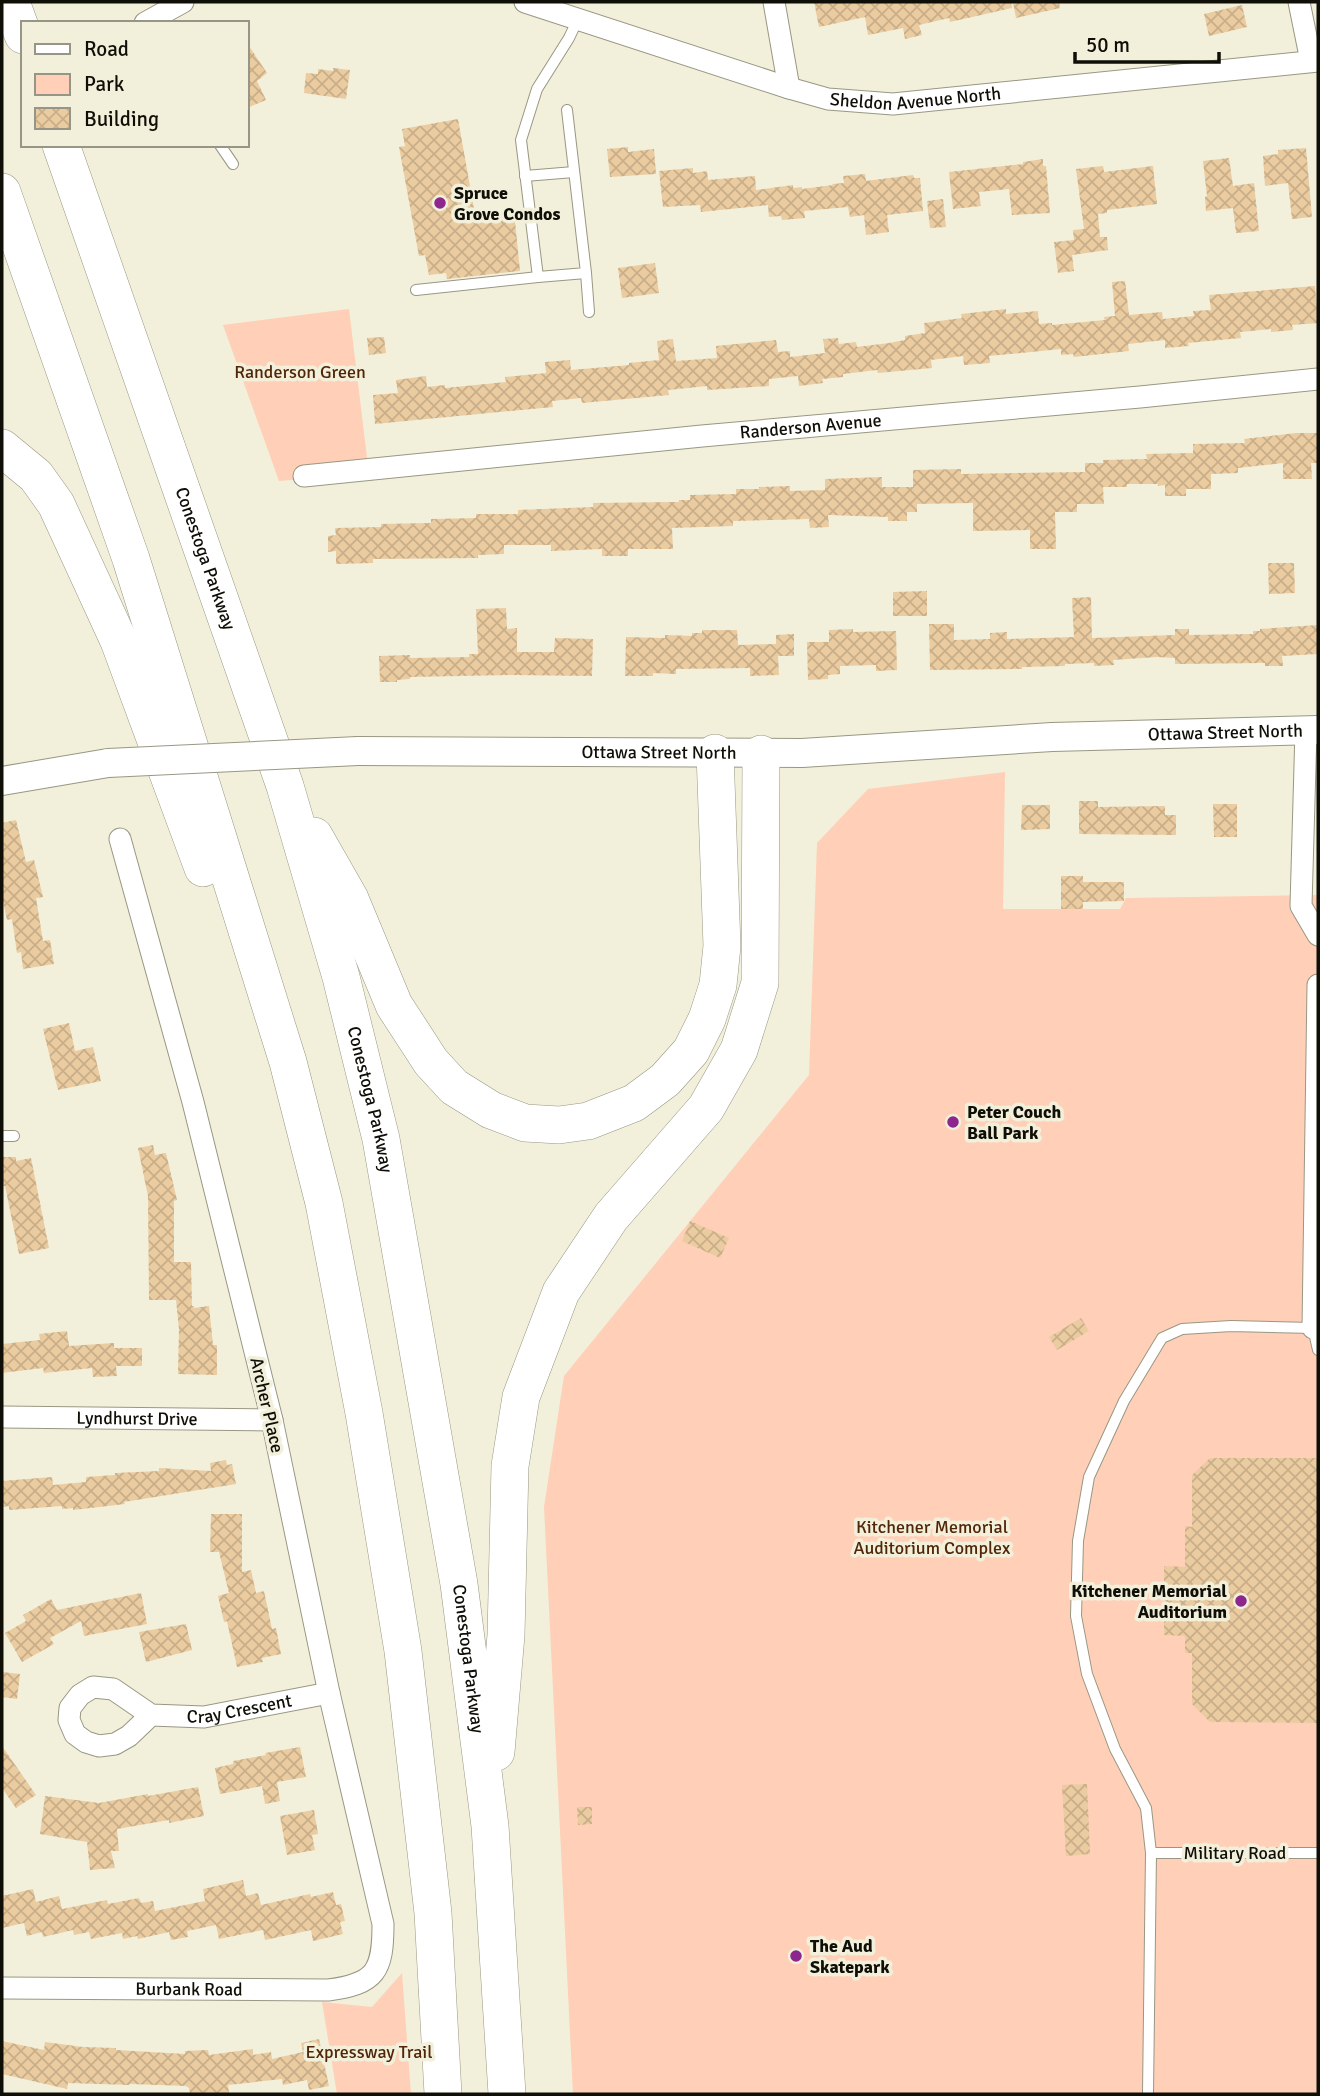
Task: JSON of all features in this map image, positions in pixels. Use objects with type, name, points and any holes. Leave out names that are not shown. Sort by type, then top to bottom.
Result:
[{"type":"highway","points":[[11,2],[21,30]]},
{"type":"highway","name":"Conestoga Parkway","points":[[62,147],[285,786],[341,977],[381,1139],[459,1584],[490,1826],[507,2094]]},
{"type":"highway","points":[[2,192],[131,559],[288,1062],[324,1203],[364,1413],[403,1651],[433,1913],[443,2094]]},
{"type":"highway","points":[[2,448],[36,476],[56,504],[119,641],[227,931],[288,1062]]},
{"type":"highway","points":[[285,786],[350,899],[394,1005],[431,1062],[454,1087],[491,1110],[525,1123],[559,1125],[588,1121],[634,1104],[665,1080],[691,1051],[707,1019],[718,985],[722,946],[715,753]]},
{"type":"highway","points":[[490,1826],[506,1635],[510,1466],[522,1397],[561,1292],[611,1217],[706,1108],[739,1050],[760,983],[761,754]]},
{"type":"main road","name":"Ottawa Street North","points":[[2,781],[108,763],[358,751],[761,754],[1052,737],[1312,730]]},
{"type":"street","points":[[149,21],[183,2]]},
{"type":"street","name":"Sheldon Avenue North","points":[[525,2],[828,99],[893,104],[1315,61]]},
{"type":"street","points":[[774,2],[789,88]]},
{"type":"street","points":[[1299,2],[1315,61]]},
{"type":"street","name":"Randerson Avenue","points":[[304,475],[1318,379]]},
{"type":"street","points":[[1312,730],[1301,906],[1318,934]]},
{"type":"street","name":"Archer Place","points":[[120,839],[192,1102],[272,1420],[329,1693],[383,1924],[383,1951],[372,1974]]},
{"type":"street","points":[[1316,1328],[1318,985]]},
{"type":"street","name":"Lyndhurst Drive","points":[[2,1417],[272,1420]]},
{"type":"street","name":"Cray Crescent","points":[[151,1715],[204,1717],[329,1693]]},
{"type":"street","name":"Burbank Road","points":[[2,1988],[328,1990],[363,1983],[372,1974]]},
{"type":"lane","points":[[538,277],[521,140],[537,89],[578,19]]},
{"type":"lane","points":[[567,110],[589,312]]},
{"type":"lane","points":[[221,147],[233,164]]},
{"type":"lane","points":[[526,176],[574,172]]},
{"type":"lane","points":[[416,290],[586,273]]},
{"type":"lane","points":[[2,1136],[14,1136]]},
{"type":"lane","points":[[1148,2094],[1151,1853],[1146,1808],[1115,1749],[1087,1674],[1076,1616],[1078,1541],[1089,1477],[1124,1401],[1161,1338],[1182,1329],[1231,1326],[1316,1328],[1318,1350]]},
{"type":"lane","name":"Military Road","points":[[1151,1853],[1318,1853]]},
{"type":"green space","name":"Randerson Green","points":[[349,309],[369,474],[279,481],[223,325]]},
{"type":"green space","name":"Kitchener Memorial Auditorium Complex","points":[[1005,772],[1003,909],[1120,909],[1126,898],[1318,895],[1318,2094],[573,2094],[544,1507],[564,1376],[809,1075],[817,843],[868,789]]},
{"type":"green space","name":"Expressway Trail","points":[[402,1973],[411,2094],[337,2094],[322,2002],[372,2007]]},
{"type":"building","points":[[814,2],[1011,2],[1012,8],[950,22],[949,18],[919,25],[922,35],[905,39],[903,28],[868,35],[865,17],[819,27]]},
{"type":"building","points":[[1013,2],[1059,2],[1060,8],[1016,18]]},
{"type":"building","points":[[1242,5],[1247,27],[1209,36],[1204,14]]},
{"type":"building","points":[[248,44],[267,73],[257,81],[266,100],[248,108]]},
{"type":"building","points":[[333,68],[350,70],[346,99],[304,93],[306,73],[318,74],[318,69],[333,71]]},
{"type":"building","name":"Spruce Grove Condos","points":[[458,119],[475,214],[514,211],[520,271],[447,279],[446,273],[429,275],[425,255],[419,256],[399,147],[405,146],[402,129]]},
{"type":"building","points":[[628,147],[628,152],[654,149],[656,174],[610,177],[607,149]]},
{"type":"building","points":[[1306,148],[1312,217],[1292,219],[1288,183],[1265,186],[1263,156],[1278,154],[1278,150]]},
{"type":"building","points":[[1229,158],[1233,186],[1254,183],[1259,231],[1236,233],[1233,208],[1206,211],[1203,161]]},
{"type":"building","points":[[1043,159],[1050,213],[1012,215],[1009,189],[979,192],[981,206],[953,209],[949,172],[1023,164]]},
{"type":"building","points":[[1103,166],[1104,172],[1153,166],[1157,204],[1107,210],[1107,213],[1098,214],[1100,237],[1107,237],[1108,250],[1072,255],[1074,271],[1058,273],[1054,242],[1074,240],[1073,230],[1084,229],[1076,169]]},
{"type":"building","points":[[693,168],[693,173],[707,171],[708,180],[755,176],[756,190],[793,185],[793,188],[802,189],[833,185],[844,183],[843,176],[865,174],[866,181],[913,175],[914,178],[920,178],[923,211],[887,215],[889,232],[866,235],[864,215],[850,217],[848,207],[804,211],[805,218],[782,220],[781,216],[769,217],[768,205],[701,212],[700,205],[663,207],[659,171]]},
{"type":"building","points":[[943,199],[946,227],[930,228],[927,201]]},
{"type":"building","points":[[655,263],[659,293],[622,298],[618,268]]},
{"type":"building","points":[[1125,281],[1129,315],[1162,312],[1163,319],[1194,316],[1193,311],[1211,310],[1209,295],[1315,286],[1318,323],[1292,325],[1293,330],[1240,332],[1241,338],[1188,343],[1189,346],[1165,348],[1165,340],[1128,344],[1129,351],[1074,357],[1073,354],[1061,355],[1061,349],[989,356],[990,363],[964,365],[963,356],[931,360],[932,368],[843,374],[843,377],[822,379],[823,383],[799,386],[798,376],[769,379],[769,386],[707,390],[707,386],[668,390],[669,395],[582,403],[581,398],[552,401],[553,407],[375,424],[373,395],[398,393],[396,380],[426,376],[427,387],[445,385],[445,388],[506,382],[505,377],[546,373],[545,362],[570,360],[571,370],[629,365],[659,360],[657,341],[673,339],[676,361],[717,358],[716,346],[776,340],[778,352],[790,351],[790,357],[825,353],[823,339],[838,338],[839,344],[856,342],[857,347],[889,343],[905,340],[905,336],[925,333],[924,323],[962,318],[961,314],[1006,309],[1006,314],[1038,311],[1039,324],[1105,320],[1104,317],[1115,316],[1112,282]]},
{"type":"building","points":[[384,337],[386,353],[369,355],[367,338]]},
{"type":"building","points":[[1318,433],[1318,463],[1311,463],[1312,479],[1283,479],[1283,463],[1238,468],[1238,473],[1211,474],[1211,489],[1186,489],[1186,496],[1165,496],[1165,485],[1158,484],[1103,487],[1104,504],[1077,504],[1077,512],[1055,512],[1056,549],[1030,549],[1030,530],[973,531],[973,503],[917,504],[917,512],[907,512],[907,521],[888,521],[888,517],[828,515],[829,527],[810,528],[809,519],[733,521],[733,526],[672,528],[673,549],[628,549],[628,556],[602,556],[602,549],[551,551],[551,545],[504,545],[504,554],[478,555],[478,558],[373,559],[373,563],[336,564],[336,551],[328,552],[328,536],[336,535],[335,528],[431,523],[431,519],[476,518],[476,514],[518,514],[518,510],[593,507],[593,503],[679,502],[690,500],[690,495],[736,494],[736,489],[759,487],[790,486],[790,491],[825,490],[825,479],[882,477],[882,487],[913,487],[913,470],[961,469],[961,474],[1085,472],[1085,463],[1147,459],[1146,454],[1193,453],[1193,444],[1245,443],[1244,439]]},
{"type":"building","points":[[1268,563],[1294,563],[1295,593],[1269,594]]},
{"type":"building","points":[[927,591],[927,616],[893,616],[893,592]]},
{"type":"building","points":[[1091,597],[1092,638],[1175,635],[1175,629],[1189,629],[1189,635],[1253,634],[1253,631],[1260,629],[1318,625],[1318,654],[1282,656],[1283,666],[1265,666],[1265,663],[1175,664],[1175,658],[1157,657],[1113,660],[1114,665],[1094,666],[1094,663],[1022,669],[930,670],[929,624],[954,624],[954,640],[990,639],[990,633],[1007,632],[1007,639],[1074,637],[1072,598]]},
{"type":"building","points":[[506,608],[507,629],[517,628],[517,652],[554,652],[555,638],[593,639],[592,676],[410,677],[397,682],[380,682],[379,656],[469,657],[469,654],[478,654],[476,609]]},
{"type":"building","points":[[853,629],[853,632],[896,631],[897,670],[876,671],[876,665],[840,666],[840,674],[828,675],[828,679],[808,680],[807,642],[829,642],[829,630]]},
{"type":"building","points":[[702,630],[737,630],[738,645],[776,644],[776,635],[794,634],[794,656],[778,656],[779,675],[750,676],[750,668],[676,669],[676,674],[625,676],[626,637],[692,636],[692,633],[702,633]]},
{"type":"building","points":[[1079,801],[1098,801],[1098,807],[1165,806],[1165,815],[1176,815],[1176,835],[1079,834]]},
{"type":"building","points":[[1213,804],[1237,804],[1237,837],[1214,837]]},
{"type":"building","points":[[1022,805],[1050,805],[1050,829],[1021,830]]},
{"type":"building","points":[[16,820],[26,862],[34,860],[43,897],[36,898],[43,941],[50,940],[54,964],[23,969],[21,952],[17,953],[12,919],[7,920],[2,896],[2,823]]},
{"type":"building","points":[[1061,876],[1083,876],[1083,882],[1124,882],[1124,901],[1083,902],[1083,909],[1061,909]]},
{"type":"building","points":[[69,1023],[75,1051],[93,1047],[101,1081],[58,1090],[43,1029]]},
{"type":"building","points":[[153,1145],[155,1155],[166,1153],[177,1200],[174,1201],[174,1262],[191,1262],[192,1306],[209,1306],[213,1345],[217,1345],[217,1375],[178,1374],[179,1329],[176,1300],[149,1300],[148,1196],[138,1148]]},
{"type":"building","points":[[2,1157],[16,1157],[16,1161],[31,1158],[49,1248],[19,1254],[5,1186],[2,1186]]},
{"type":"building","points":[[690,1221],[729,1238],[720,1258],[682,1241]]},
{"type":"building","points":[[1081,1318],[1089,1331],[1057,1350],[1049,1337]]},
{"type":"building","points":[[67,1331],[69,1346],[114,1343],[114,1348],[142,1348],[142,1366],[116,1366],[117,1376],[93,1377],[92,1368],[44,1373],[43,1368],[2,1373],[2,1344],[40,1340],[39,1334]]},
{"type":"building","name":"Kitchener Memorial Auditorium","points":[[1210,1458],[1318,1458],[1318,1723],[1210,1722],[1192,1704],[1192,1653],[1185,1653],[1185,1636],[1164,1635],[1164,1566],[1185,1567],[1185,1526],[1192,1527],[1192,1475]]},
{"type":"building","points":[[226,1460],[227,1465],[232,1464],[236,1484],[124,1502],[125,1504],[73,1510],[62,1509],[62,1506],[9,1510],[9,1506],[2,1507],[2,1481],[52,1477],[53,1485],[86,1482],[86,1477],[115,1473],[159,1471],[159,1468],[211,1471],[210,1463]]},
{"type":"building","points":[[211,1514],[242,1514],[242,1572],[251,1570],[256,1593],[264,1591],[272,1629],[276,1628],[281,1654],[262,1658],[263,1662],[237,1667],[227,1621],[224,1622],[218,1596],[229,1593],[219,1552],[210,1552]]},
{"type":"building","points":[[141,1593],[147,1624],[84,1636],[81,1621],[50,1638],[54,1644],[22,1662],[5,1633],[26,1621],[23,1615],[51,1599],[57,1610]]},
{"type":"building","points":[[186,1624],[192,1650],[146,1662],[139,1632]]},
{"type":"building","points":[[2,1672],[20,1674],[17,1699],[2,1697]]},
{"type":"building","points":[[2,1746],[36,1795],[16,1808],[2,1788]]},
{"type":"building","points":[[300,1747],[306,1777],[277,1782],[280,1801],[265,1804],[262,1786],[220,1794],[215,1768],[233,1764],[233,1761],[266,1755],[265,1753]]},
{"type":"building","points":[[1087,1784],[1090,1854],[1066,1856],[1062,1785]]},
{"type":"building","points":[[198,1787],[204,1816],[117,1829],[119,1851],[111,1851],[115,1868],[90,1870],[87,1842],[40,1834],[45,1796],[99,1803]]},
{"type":"building","points":[[577,1807],[592,1807],[592,1824],[578,1825]]},
{"type":"building","points":[[314,1810],[318,1834],[312,1835],[315,1850],[287,1855],[280,1816]]},
{"type":"building","points":[[243,1880],[246,1896],[258,1893],[261,1905],[310,1894],[311,1897],[333,1892],[336,1905],[341,1904],[345,1921],[340,1922],[343,1934],[313,1941],[311,1930],[265,1940],[263,1930],[219,1939],[216,1925],[187,1931],[188,1937],[171,1940],[169,1932],[138,1939],[137,1936],[123,1939],[122,1933],[91,1939],[89,1932],[74,1935],[73,1930],[43,1937],[42,1932],[27,1936],[24,1923],[2,1928],[2,1896],[33,1889],[36,1902],[59,1896],[62,1909],[107,1900],[108,1904],[139,1898],[141,1903],[153,1901],[155,1911],[205,1901],[203,1889]]},
{"type":"building","points":[[319,2039],[329,2086],[309,2090],[307,2080],[283,2085],[282,2079],[228,2085],[229,2093],[190,2094],[186,2086],[130,2084],[68,2083],[67,2089],[2,2074],[2,2041],[44,2050],[45,2042],[185,2054],[185,2051],[208,2050],[209,2055],[253,2049],[253,2055],[271,2052],[272,2059],[303,2052],[301,2043]]},
{"type":"place","name":"Spruce Grove Condos","points":[[440,203]]},
{"type":"place","name":"Peter Couch Ball Park","points":[[953,1122]]},
{"type":"place","name":"Kitchener Memorial Auditorium","points":[[1241,1601]]},
{"type":"place","name":"The Aud Skatepark","points":[[796,1956]]}]
